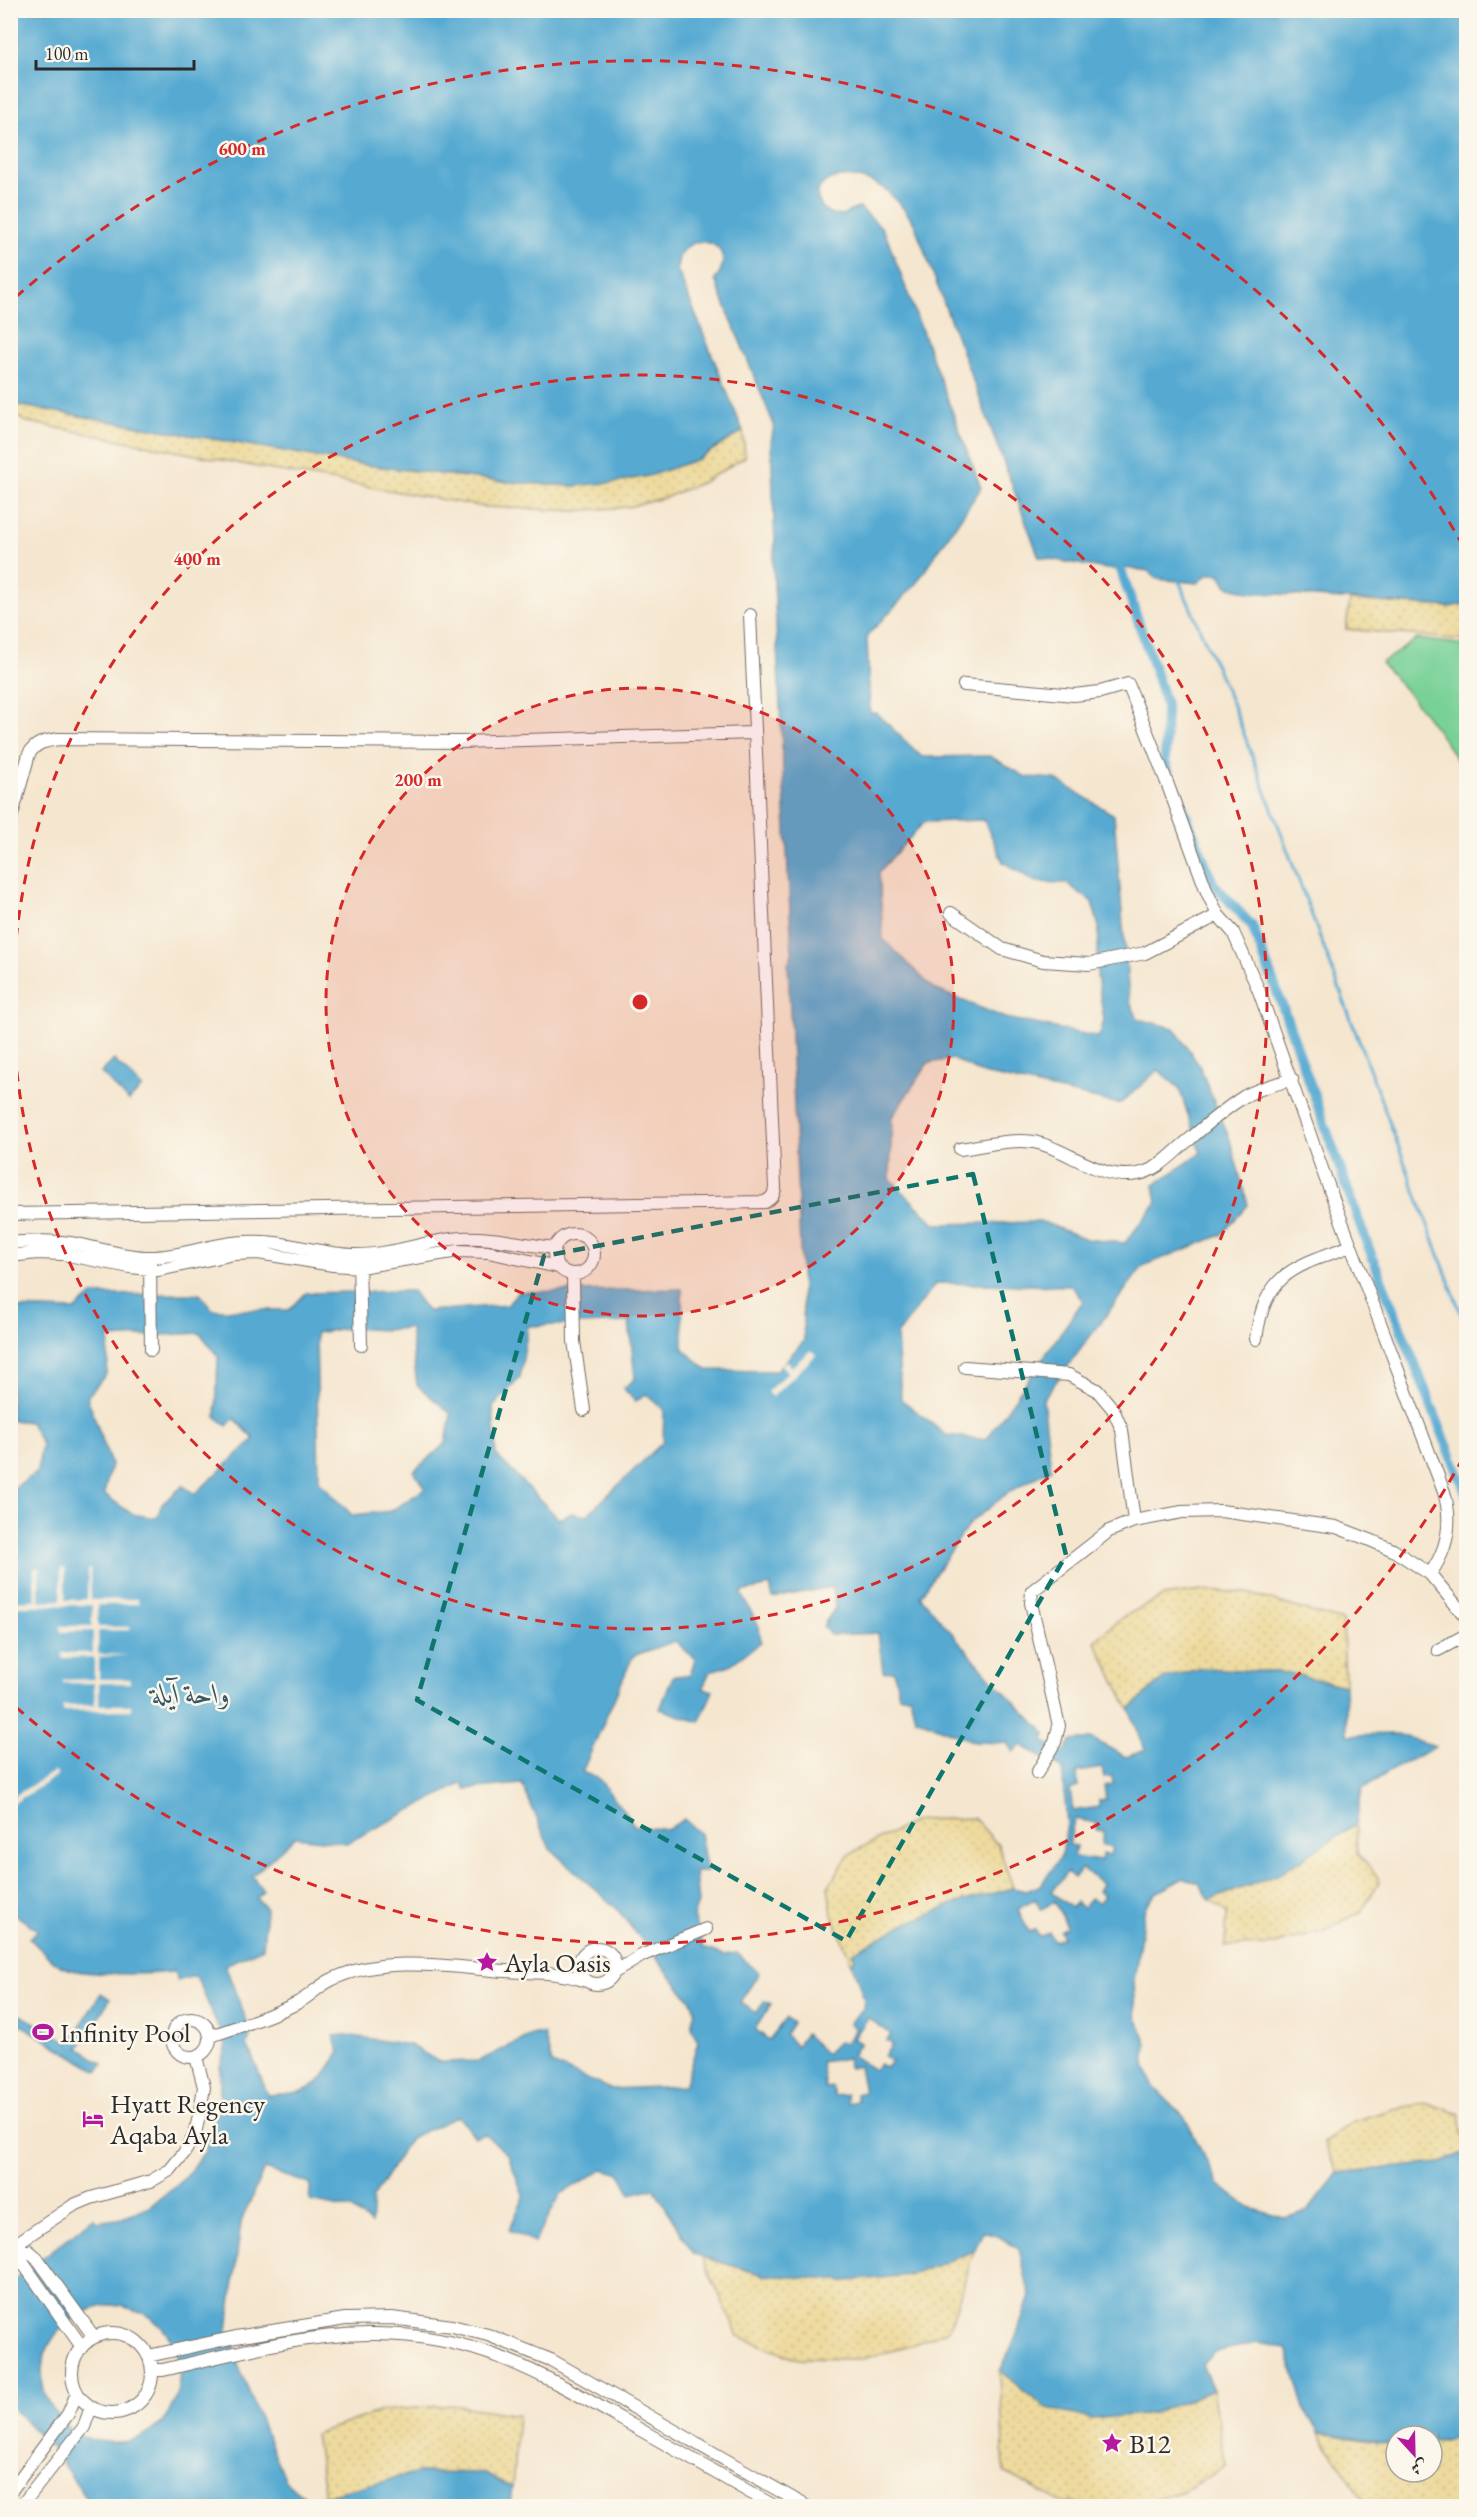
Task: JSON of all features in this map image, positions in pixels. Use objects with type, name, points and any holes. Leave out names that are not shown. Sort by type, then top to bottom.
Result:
[{"type":"street","points":[[10,1214],[765,1202],[771,1199],[775,1188],[750,615]]},
{"type":"street","points":[[964,685],[1074,695],[1100,692],[1128,684],[1207,892],[1218,915],[1233,932],[1247,960],[1447,1502],[1450,1519],[1447,1541],[1430,1574]]},
{"type":"street","points":[[10,822],[29,754],[33,747],[41,742],[59,740],[460,742],[754,733]]},
{"type":"street","points":[[951,914],[987,941],[1011,953],[1043,961],[1089,964],[1145,953],[1218,915]]},
{"type":"street","points":[[960,1149],[1015,1142],[1037,1142],[1106,1172],[1136,1175],[1150,1171],[1164,1162],[1247,1095],[1292,1079]]},
{"type":"street","points":[[574,1281],[558,1267],[555,1261],[555,1248],[563,1237],[577,1234],[593,1245],[595,1252],[591,1265],[574,1281],[574,1341],[584,1410]]},
{"type":"street","points":[[360,1266],[389,1252],[430,1242],[461,1238],[482,1238],[555,1248]]},
{"type":"street","points":[[10,1243],[39,1241],[69,1243],[174,1268],[234,1254],[258,1253],[333,1265],[360,1266],[475,1250],[558,1267]]},
{"type":"street","points":[[1256,1339],[1262,1305],[1280,1280],[1298,1267],[1351,1246]]},
{"type":"street","points":[[10,1256],[37,1253],[63,1254],[150,1263]]},
{"type":"street","points":[[150,1263],[151,1350]]},
{"type":"street","points":[[360,1266],[361,1345]]},
{"type":"street","points":[[965,1367],[1069,1375],[1097,1390],[1106,1398],[1116,1414],[1125,1445],[1134,1521]]},
{"type":"street","points":[[1037,1773],[1055,1742],[1059,1726],[1030,1603],[1032,1591],[1109,1531],[1134,1521],[1182,1512],[1221,1512],[1336,1527],[1393,1550],[1430,1574],[1467,1617]]},
{"type":"street","points":[[1438,1650],[1467,1635]]},
{"type":"street","points":[[211,2034],[299,2002],[333,1979],[363,1969],[422,1964],[551,1972],[602,1983],[613,1973],[641,1956],[706,1929]]},
{"type":"street","points":[[551,1972],[567,1966],[588,1950],[601,1948],[611,1955],[614,1961],[613,1973]]},
{"type":"street","points":[[584,1954],[579,1968],[586,1981]]},
{"type":"street","points":[[611,1955],[641,1956]]},
{"type":"street","points":[[191,2019],[205,2026],[211,2034],[207,2048],[196,2057],[188,2058],[176,2050],[172,2044],[174,2030],[178,2024],[191,2019]]},
{"type":"street","points":[[79,2343],[25,2266],[21,2257],[20,2241],[74,2205],[90,2198],[151,2181],[170,2170],[184,2153],[195,2134],[198,2123],[204,2087],[196,2057]]},
{"type":"street","points":[[21,2250],[29,2251],[37,2258],[91,2333]]},
{"type":"street","points":[[152,2355],[236,2337],[335,2320],[368,2318],[438,2324],[488,2335],[551,2360],[806,2506]]},
{"type":"street","points":[[91,2333],[125,2335],[152,2355],[157,2370],[148,2391],[133,2407],[112,2413],[91,2407],[77,2393],[72,2381],[72,2369],[79,2343],[91,2333]]},
{"type":"street","points":[[157,2370],[242,2351],[326,2336],[368,2334],[432,2339],[481,2350],[514,2361],[562,2384],[774,2506]]},
{"type":"street","points":[[10,2492],[68,2414],[77,2393]]},
{"type":"street","points":[[21,2506],[84,2427],[91,2407]]},
{"type":"street","points":[[38,2454],[53,2468]]},
{"type":"highlighted area","points":[[973,1174],[1066,1555],[846,1941],[417,1700],[544,1256]]},
{"type":"green space","points":[[1417,639],[1466,645],[1466,777],[1448,746],[1427,717],[1381,663]]},
{"type":"sand","points":[[10,404],[365,465],[509,482],[573,486],[617,482],[651,475],[698,459],[743,431],[745,457],[703,482],[667,497],[628,507],[575,511],[485,507],[273,470],[28,422],[11,415]]},
{"type":"sand","points":[[1350,600],[1449,607],[1466,604],[1466,640],[1346,629]]},
{"type":"sand","points":[[1202,1591],[1247,1593],[1343,1621],[1345,1686],[1289,1673],[1203,1668],[1165,1678],[1129,1709],[1095,1641],[1121,1618],[1163,1596]]},
{"type":"sand","points":[[974,1818],[998,1845],[1013,1888],[954,1904],[903,1925],[852,1954],[855,1957],[852,1964],[832,1915],[828,1887],[849,1854],[917,1820]]},
{"type":"sand","points":[[1356,1824],[1357,1853],[1380,1880],[1362,1911],[1324,1931],[1274,1945],[1225,1946],[1227,1913],[1210,1900],[1279,1874]]},
{"type":"sand","points":[[1427,2103],[1460,2114],[1466,2153],[1441,2163],[1338,2173],[1324,2143],[1354,2121],[1393,2109]]},
{"type":"sand","points":[[974,2251],[949,2330],[909,2346],[862,2359],[793,2358],[738,2336],[702,2257],[764,2275],[911,2275]]},
{"type":"sand","name":"B12","points":[[1000,2371],[1044,2407],[1153,2413],[1213,2390],[1226,2466],[1184,2491],[1132,2506],[1060,2502],[1004,2472]]},
{"type":"sand","points":[[452,2405],[518,2415],[512,2487],[482,2473],[418,2472],[325,2496],[315,2434],[381,2411]]},
{"type":"sand","points":[[1319,2433],[1384,2443],[1384,2484],[1444,2484],[1444,2440],[1466,2435],[1466,2506],[1367,2506]]},
{"type":"water","name":"واحة آيلة","points":[[10,11],[1466,11],[1466,604],[1449,607],[1249,592],[1227,586],[1220,574],[1208,574],[1198,583],[1157,579],[1149,571],[1125,568],[1122,563],[1115,564],[1116,569],[1107,569],[1039,557],[914,223],[900,204],[883,188],[866,180],[837,177],[822,185],[817,193],[821,206],[831,214],[841,215],[860,208],[881,227],[981,488],[915,585],[867,636],[870,713],[876,713],[922,757],[990,756],[1026,777],[1055,779],[1114,815],[1129,999],[1138,1019],[1174,1028],[1199,1065],[1230,1140],[1248,1205],[1221,1235],[1143,1266],[1043,1399],[1051,1469],[1009,1492],[970,1523],[920,1596],[988,1675],[1046,1734],[1044,1742],[1065,1752],[1071,1741],[1091,1738],[1126,1757],[1145,1750],[1129,1709],[1165,1678],[1203,1668],[1289,1673],[1345,1686],[1347,1735],[1397,1734],[1436,1747],[1398,1766],[1362,1789],[1356,1824],[1279,1874],[1210,1900],[1199,1883],[1184,1878],[1156,1893],[1145,1907],[1134,1981],[1136,2014],[1147,2044],[1145,2065],[1154,2087],[1185,2118],[1219,2185],[1250,2208],[1284,2218],[1308,2211],[1338,2173],[1441,2163],[1466,2153],[1466,2435],[1444,2440],[1444,2424],[1384,2424],[1384,2443],[1319,2432],[1305,2412],[1286,2348],[1257,2343],[1215,2352],[1202,2364],[1213,2390],[1153,2413],[1091,2419],[1044,2407],[1000,2371],[1016,2337],[1030,2296],[1019,2249],[998,2236],[983,2232],[974,2251],[911,2275],[847,2281],[764,2275],[694,2254],[654,2188],[631,2194],[620,2174],[603,2169],[561,2194],[534,2242],[509,2230],[524,2197],[508,2155],[485,2134],[475,2137],[458,2116],[410,2138],[373,2198],[371,2224],[351,2209],[310,2201],[310,2184],[264,2169],[241,2222],[228,2330],[239,2367],[285,2481],[307,2498],[325,2496],[418,2472],[482,2473],[512,2487],[510,2506],[92,2506],[51,2447],[11,2407],[11,2282],[94,2218],[98,2222],[122,2218],[149,2207],[187,2176],[205,2151],[220,2102],[220,2067],[226,2045],[196,1976],[177,1980],[174,1972],[116,1974],[84,1972],[61,1966],[29,1938],[38,1930],[11,1912],[11,1490],[37,1472],[42,1445],[30,1422],[11,1420],[11,1308],[75,1310],[92,1295],[200,1294],[213,1310],[289,1310],[306,1293],[412,1291],[427,1311],[508,1305],[517,1292],[682,1289],[683,1349],[707,1370],[776,1371],[804,1341],[788,964],[792,954],[773,562],[775,543],[771,442],[774,425],[715,280],[722,266],[722,255],[716,247],[708,243],[697,242],[688,246],[680,255],[677,269],[743,431],[698,459],[652,475],[617,482],[573,486],[509,482],[365,465],[11,404]],"holes":[[[984,820],[1003,862],[1036,882],[1066,883],[1092,902],[1099,927],[1097,976],[1104,1020],[1099,1037],[1005,1018],[934,989],[883,939],[879,872],[924,822]],[[953,1059],[984,1074],[1120,1104],[1158,1070],[1179,1088],[1201,1153],[1154,1185],[1157,1202],[1125,1243],[1086,1239],[1043,1222],[935,1224],[890,1179],[892,1117],[928,1063]],[[936,1283],[1072,1286],[1083,1301],[986,1440],[946,1435],[901,1399],[897,1335]],[[629,1322],[635,1379],[623,1388],[636,1401],[646,1394],[664,1410],[663,1442],[586,1516],[572,1513],[559,1519],[496,1455],[493,1407],[520,1378],[528,1326]],[[346,1328],[384,1330],[410,1328],[417,1385],[451,1414],[446,1443],[414,1471],[425,1489],[391,1511],[352,1515],[319,1481],[316,1333]],[[200,1333],[218,1356],[216,1417],[227,1426],[234,1418],[254,1439],[195,1494],[183,1486],[162,1504],[157,1518],[132,1514],[104,1494],[111,1464],[87,1397],[107,1373],[109,1338]],[[770,1586],[773,1598],[833,1587],[835,1608],[823,1626],[831,1635],[878,1633],[883,1672],[894,1671],[899,1696],[910,1696],[915,1718],[975,1742],[1007,1743],[1013,1752],[1021,1745],[1062,1768],[1067,1824],[1064,1843],[1060,1858],[1041,1885],[1026,1891],[1013,1888],[953,1904],[903,1925],[852,1953],[855,1957],[852,1964],[864,1999],[863,2009],[849,2023],[856,2029],[845,2044],[838,2042],[826,2054],[805,2034],[796,2046],[785,2035],[793,2023],[786,2018],[769,2040],[755,2029],[771,2004],[765,2001],[756,2013],[740,2002],[759,1973],[737,1953],[723,1955],[704,1948],[693,1917],[698,1903],[695,1872],[707,1872],[700,1834],[684,1819],[667,1830],[635,1826],[599,1779],[582,1772],[633,1656],[675,1641],[695,1659],[690,1675],[673,1676],[660,1709],[699,1722],[713,1691],[703,1688],[710,1671],[730,1665],[761,1642],[759,1627],[741,1592]],[[1102,1768],[1104,1777],[1112,1776],[1113,1784],[1104,1786],[1106,1799],[1099,1800],[1099,1807],[1073,1811],[1070,1790],[1078,1787],[1077,1772]],[[463,1783],[466,1789],[522,1784],[550,1849],[615,1907],[691,2001],[695,2010],[691,2027],[698,2042],[684,2086],[610,2089],[552,2064],[544,2034],[534,2034],[479,2061],[439,2062],[410,2045],[346,2035],[333,2036],[340,2052],[325,2075],[312,2087],[295,2092],[268,2095],[247,2044],[251,2033],[225,1965],[263,1948],[266,1909],[257,1898],[263,1891],[252,1876],[295,1837],[347,1843]],[[1074,1819],[1097,1823],[1096,1830],[1104,1831],[1102,1845],[1112,1847],[1110,1855],[1102,1854],[1101,1861],[1074,1857],[1076,1846],[1069,1845]],[[1082,1868],[1102,1884],[1098,1891],[1104,1896],[1098,1903],[1091,1898],[1083,1908],[1076,1902],[1072,1908],[1051,1892],[1067,1872],[1074,1878]],[[1036,1899],[1041,1909],[1055,1902],[1067,1927],[1060,1931],[1063,1937],[1054,1941],[1049,1932],[1039,1937],[1035,1930],[1029,1932],[1018,1909]],[[868,2018],[891,2034],[886,2041],[892,2045],[884,2056],[891,2061],[886,2068],[879,2064],[874,2070],[852,2055],[860,2043],[853,2039]],[[847,2058],[849,2068],[859,2066],[864,2092],[856,2094],[857,2101],[847,2103],[846,2094],[834,2096],[832,2087],[825,2088],[821,2062]],[[111,2305],[143,2314],[165,2331],[177,2354],[179,2380],[173,2404],[158,2425],[136,2439],[107,2442],[80,2435],[59,2418],[47,2400],[42,2381],[43,2363],[49,2346],[59,2331],[73,2319],[91,2310]]]},
{"type":"water","points":[[114,1060],[142,1087],[129,1101],[101,1073]]},
{"type":"water","name":"Infinity Pool","points":[[101,1993],[110,1999],[79,2048],[103,2064],[97,2071],[16,2022],[21,2015],[70,2043]]},
{"type":"pier","points":[[811,1350],[816,1355],[772,1397],[767,1392],[788,1372],[781,1365],[786,1361],[792,1367]]},
{"type":"pier","points":[[39,1568],[39,1601],[61,1600],[61,1569],[63,1568],[65,1569],[65,1600],[87,1599],[88,1569],[90,1569],[91,1600],[138,1599],[138,1604],[97,1605],[98,1627],[129,1627],[129,1630],[98,1631],[98,1654],[129,1655],[99,1657],[99,1679],[130,1679],[130,1683],[99,1683],[99,1705],[131,1705],[131,1710],[63,1711],[63,1706],[95,1705],[94,1683],[63,1683],[63,1680],[94,1679],[94,1657],[62,1658],[62,1653],[93,1653],[93,1631],[61,1632],[60,1626],[92,1626],[92,1605],[15,1606],[15,1633],[11,1633],[11,1569],[13,1601],[35,1600],[34,1569]]},
{"type":"pier","points":[[55,1771],[58,1775],[11,1805],[11,1798]]},
{"type":"waterway","points":[[1119,564],[1166,704],[1165,762],[1169,773]]},
{"type":"waterway","points":[[1179,581],[1235,710],[1466,1327]]},
{"type":"waterway","points":[[1175,787],[1213,883],[1252,926],[1366,1241],[1466,1493]]},
{"type":"place","name":"Ayla Oasis","points":[[487,1962]]},
{"type":"place","name":"Infinity Pool","points":[[43,2032]]},
{"type":"place","name":"Hyatt Regency Aqaba Ayla","points":[[93,2119]]},
{"type":"place","name":"B12","points":[[1112,2443]]}]
